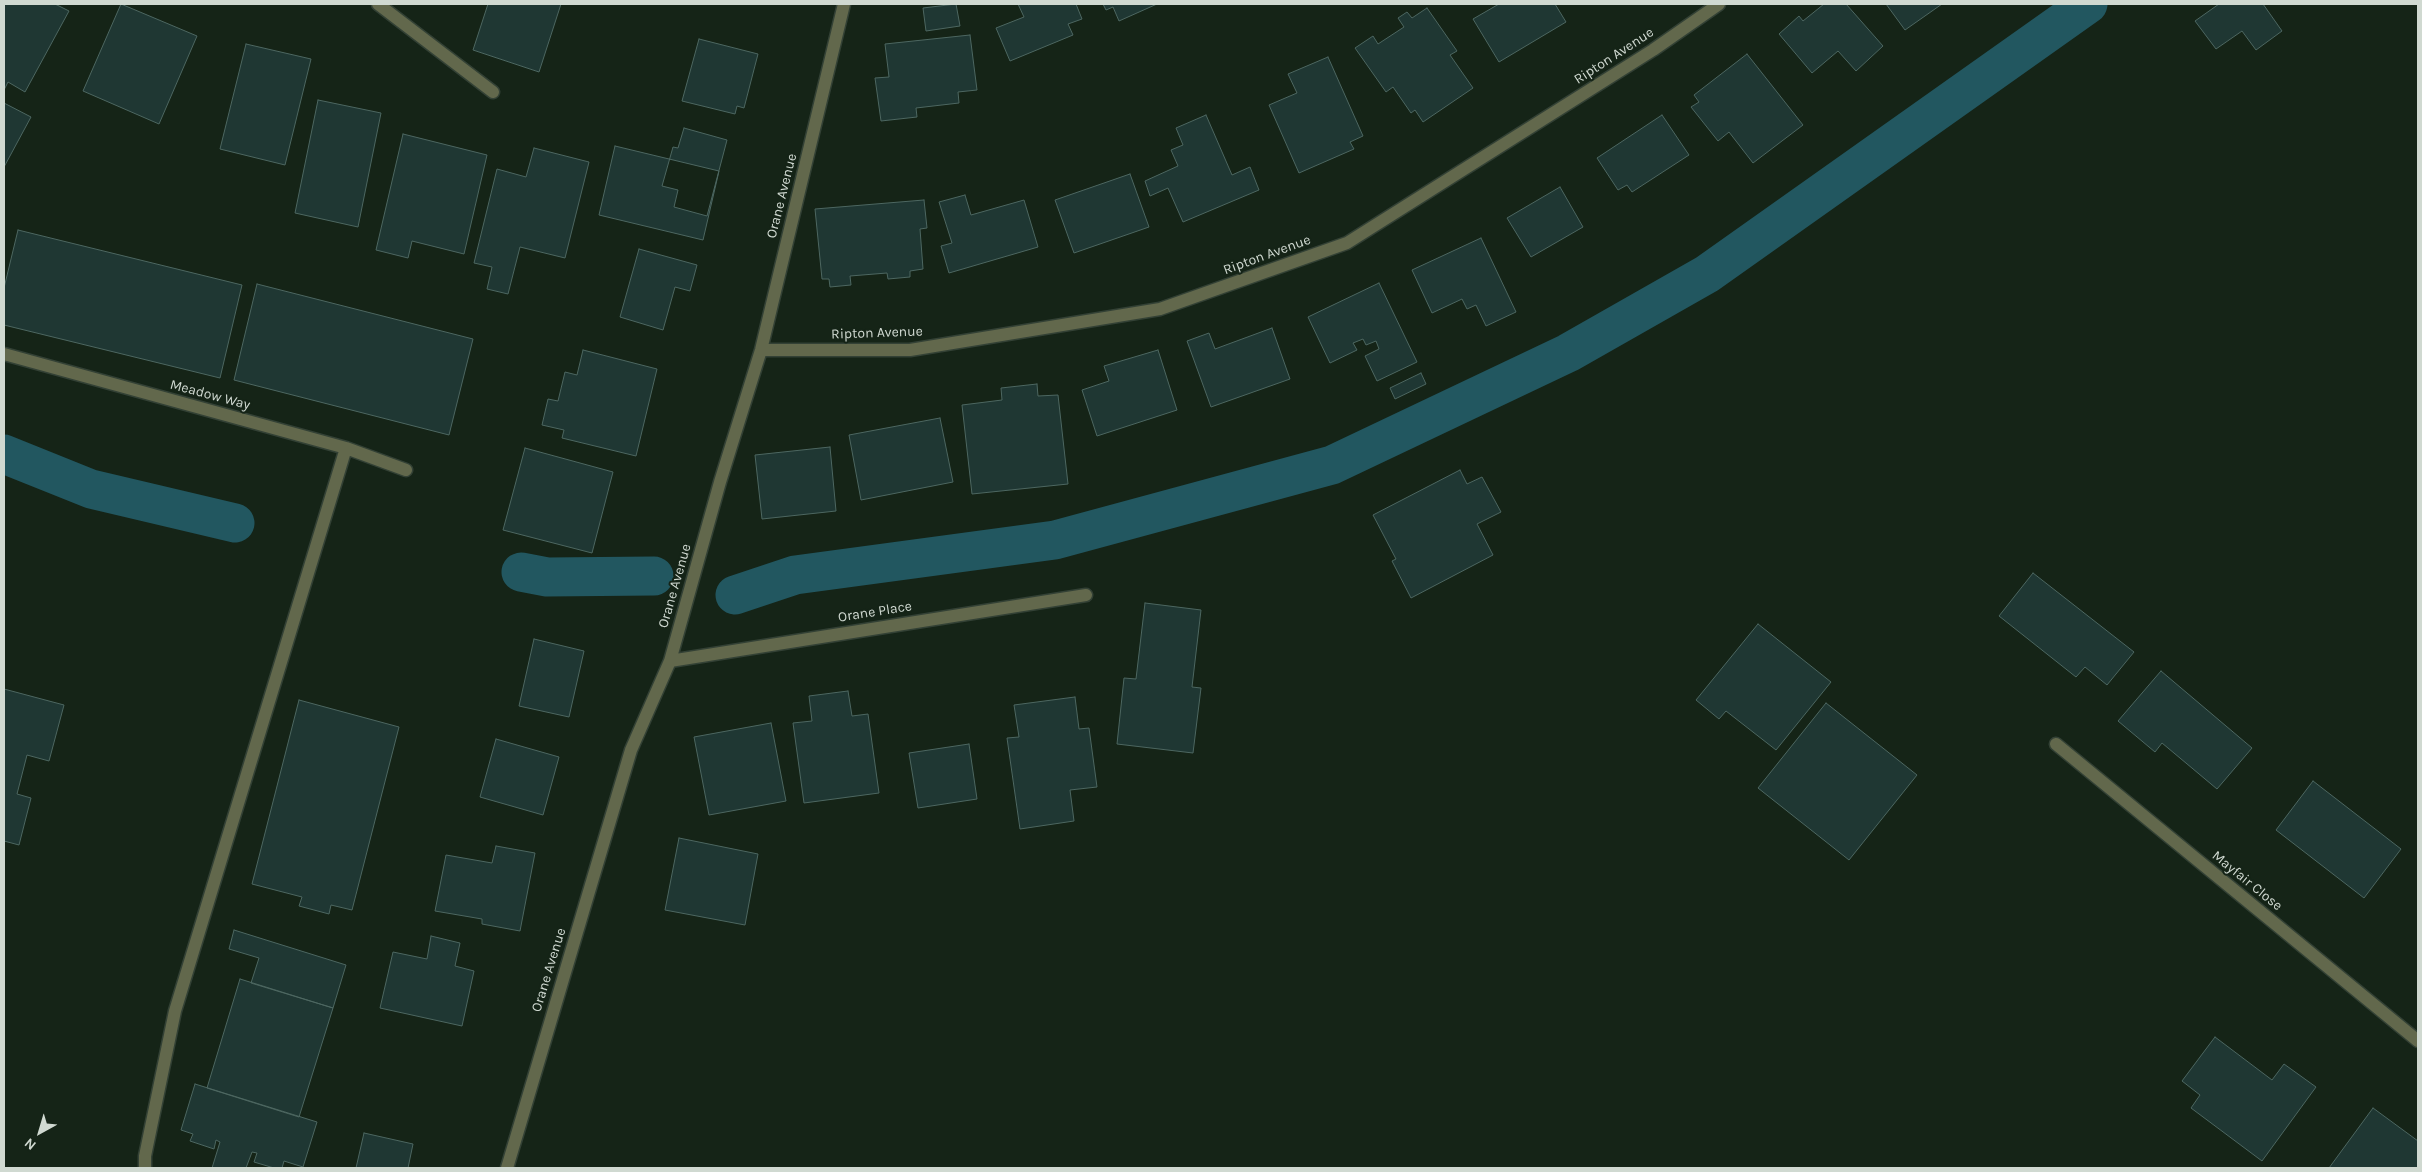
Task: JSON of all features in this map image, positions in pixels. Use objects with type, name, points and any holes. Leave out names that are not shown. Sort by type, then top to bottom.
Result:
[{"type":"street","points":[[378,4],[493,92]]},
{"type":"street","name":"Orane Avenue","points":[[507,1168],[631,750],[670,661],[720,482],[761,350],[844,4]]},
{"type":"street","name":"Ripton Avenue","points":[[761,350],[910,350],[1160,309],[1347,243],[1653,50],[1719,4]]},
{"type":"street","name":"Meadow Way","points":[[4,354],[346,448],[406,470]]},
{"type":"street","points":[[145,1168],[145,1156],[175,1011],[346,448]]},
{"type":"street","name":"Orane Place","points":[[670,661],[1086,594]]},
{"type":"street","name":"Mayfair Close","points":[[2056,744],[2418,1041]]},
{"type":"building","points":[[4,4],[55,4],[69,11],[25,92],[8,82],[4,90]]},
{"type":"building","points":[[121,4],[197,36],[159,124],[83,91]]},
{"type":"building","points":[[488,4],[561,4],[539,72],[473,50]]},
{"type":"building","points":[[956,4],[960,26],[926,31],[923,8]]},
{"type":"building","points":[[1018,4],[1076,4],[1082,19],[1068,24],[1073,35],[1010,61],[996,28],[1024,17]]},
{"type":"building","points":[[1103,4],[1157,4],[1119,21],[1113,7],[1106,10]]},
{"type":"building","points":[[1499,4],[1555,4],[1566,22],[1499,62],[1473,19]]},
{"type":"building","points":[[1824,4],[1846,4],[1883,46],[1856,71],[1838,51],[1812,73],[1779,34],[1799,16],[1803,21]]},
{"type":"building","points":[[1886,4],[1942,4],[1905,30]]},
{"type":"building","points":[[2219,4],[2263,4],[2282,31],[2256,50],[2242,31],[2216,49],[2195,21]]},
{"type":"building","points":[[1427,8],[1457,51],[1450,55],[1473,88],[1423,122],[1415,110],[1411,113],[1393,87],[1386,92],[1355,48],[1373,36],[1378,44],[1404,27],[1398,18],[1407,12],[1412,18]]},
{"type":"building","points":[[970,35],[977,90],[958,92],[959,103],[916,108],[917,117],[881,121],[875,78],[889,77],[885,44]]},
{"type":"building","points":[[699,39],[758,54],[744,108],[737,106],[735,114],[682,101]]},
{"type":"building","points":[[246,44],[311,59],[285,165],[220,149]]},
{"type":"building","points":[[1747,54],[1803,125],[1753,163],[1729,132],[1718,141],[1691,107],[1699,102],[1694,95]]},
{"type":"building","points":[[1328,57],[1363,136],[1350,142],[1354,149],[1299,173],[1269,105],[1297,93],[1288,74]]},
{"type":"building","points":[[318,100],[381,113],[358,227],[295,213]]},
{"type":"building","points":[[4,103],[31,117],[4,167]]},
{"type":"building","points":[[1206,115],[1232,175],[1250,167],[1259,190],[1183,222],[1168,188],[1150,196],[1145,181],[1178,166],[1171,150],[1183,145],[1176,128]]},
{"type":"building","points":[[1662,115],[1689,155],[1632,192],[1627,185],[1618,190],[1597,158]]},
{"type":"building","points":[[684,128],[727,140],[707,216],[674,207],[678,190],[662,186],[673,147],[678,148]]},
{"type":"building","points":[[403,134],[487,155],[464,254],[412,241],[408,258],[376,250]]},
{"type":"building","points":[[615,146],[719,171],[703,240],[599,215]]},
{"type":"building","points":[[534,148],[589,162],[565,258],[520,247],[508,294],[487,289],[492,267],[474,263],[497,169],[526,177]]},
{"type":"building","points":[[1130,174],[1149,227],[1074,253],[1055,200]]},
{"type":"building","points":[[1560,187],[1583,227],[1531,257],[1507,218]]},
{"type":"building","points":[[965,195],[971,215],[1024,200],[1038,247],[949,273],[941,246],[952,243],[939,202]]},
{"type":"building","points":[[924,200],[927,228],[920,229],[923,269],[910,271],[910,277],[888,279],[887,273],[850,276],[851,285],[830,287],[829,279],[822,279],[815,209]]},
{"type":"building","points":[[18,230],[242,285],[220,378],[4,325],[4,288]]},
{"type":"building","points":[[1481,238],[1516,312],[1486,326],[1476,305],[1467,309],[1462,299],[1432,313],[1412,270]]},
{"type":"building","points":[[639,249],[697,265],[690,291],[675,287],[663,330],[620,317]]},
{"type":"building","points":[[1379,283],[1417,362],[1377,381],[1365,356],[1379,349],[1376,341],[1366,345],[1363,339],[1353,343],[1357,350],[1330,363],[1308,317]]},
{"type":"building","points":[[257,284],[473,339],[449,435],[234,380]]},
{"type":"building","points":[[1272,328],[1290,379],[1211,407],[1187,341],[1209,333],[1215,349]]},
{"type":"building","points":[[583,350],[657,369],[636,456],[562,438],[564,430],[542,425],[548,399],[558,401],[565,372],[577,375]]},
{"type":"building","points":[[1158,350],[1177,410],[1097,436],[1082,390],[1109,381],[1104,366]]},
{"type":"building","points":[[1421,373],[1426,384],[1395,399],[1390,388]]},
{"type":"building","points":[[1037,384],[1038,396],[1058,395],[1068,484],[972,494],[962,405],[1002,400],[1001,388]]},
{"type":"building","points":[[940,418],[953,482],[861,500],[849,435]]},
{"type":"building","points":[[830,447],[836,511],[762,519],[755,455]]},
{"type":"building","points":[[525,448],[613,472],[592,553],[503,530]]},
{"type":"building","points":[[1460,470],[1467,484],[1482,477],[1501,512],[1477,524],[1493,555],[1411,598],[1392,561],[1396,559],[1373,515]]},
{"type":"building","points":[[2033,573],[2134,652],[2107,685],[2085,667],[2076,677],[1999,616]]},
{"type":"building","points":[[1145,603],[1201,610],[1192,687],[1201,688],[1193,753],[1117,744],[1124,678],[1136,679]]},
{"type":"building","points":[[1758,624],[1831,682],[1776,750],[1726,711],[1719,719],[1696,700]]},
{"type":"building","points":[[534,639],[584,651],[569,717],[519,706]]},
{"type":"building","points":[[2161,671],[2252,748],[2217,789],[2162,743],[2155,752],[2118,721]]},
{"type":"building","points":[[4,689],[64,705],[49,761],[27,755],[17,794],[31,798],[19,845],[4,841]]},
{"type":"building","points":[[848,691],[852,716],[868,714],[879,793],[804,803],[793,723],[812,721],[809,696]]},
{"type":"building","points":[[1075,697],[1079,729],[1089,728],[1097,787],[1070,790],[1074,821],[1020,829],[1007,738],[1019,737],[1014,705]]},
{"type":"building","points":[[299,700],[399,727],[352,910],[331,905],[329,914],[299,906],[302,897],[252,884]]},
{"type":"building","points":[[1826,703],[1917,775],[1849,860],[1758,788]]},
{"type":"building","points":[[771,723],[786,801],[709,815],[694,737]]},
{"type":"building","points":[[496,739],[559,757],[543,815],[480,797]]},
{"type":"building","points":[[969,744],[977,799],[918,808],[909,753]]},
{"type":"building","points":[[2313,781],[2401,849],[2364,898],[2276,830]]},
{"type":"building","points":[[679,838],[758,854],[745,925],[665,910]]},
{"type":"building","points":[[496,846],[535,853],[520,931],[482,924],[482,919],[435,911],[446,855],[492,863]]},
{"type":"building","points":[[234,930],[346,965],[333,1008],[251,983],[259,958],[229,949]]},
{"type":"building","points":[[431,936],[460,943],[455,966],[474,971],[462,1026],[380,1008],[393,952],[427,959]]},
{"type":"building","points":[[240,979],[333,1008],[299,1117],[207,1088]]},
{"type":"building","points":[[2215,1037],[2272,1080],[2284,1064],[2316,1087],[2262,1161],[2191,1108],[2200,1095],[2182,1081]]},
{"type":"building","points":[[195,1084],[317,1122],[303,1167],[284,1161],[282,1168],[274,1168],[254,1162],[257,1153],[252,1152],[246,1168],[212,1168],[220,1142],[216,1140],[214,1149],[190,1141],[193,1134],[181,1130]]},
{"type":"building","points":[[2373,1108],[2418,1141],[2418,1168],[2329,1168]]},
{"type":"building","points":[[364,1133],[413,1144],[408,1168],[356,1168]]},
{"type":"waterway","points":[[735,595],[795,575],[1055,540],[1332,465],[1568,353],[1707,274],[2088,4]]},
{"type":"waterway","points":[[4,454],[91,489],[235,523]]},
{"type":"waterway","points":[[521,572],[547,577],[654,576]]}]
